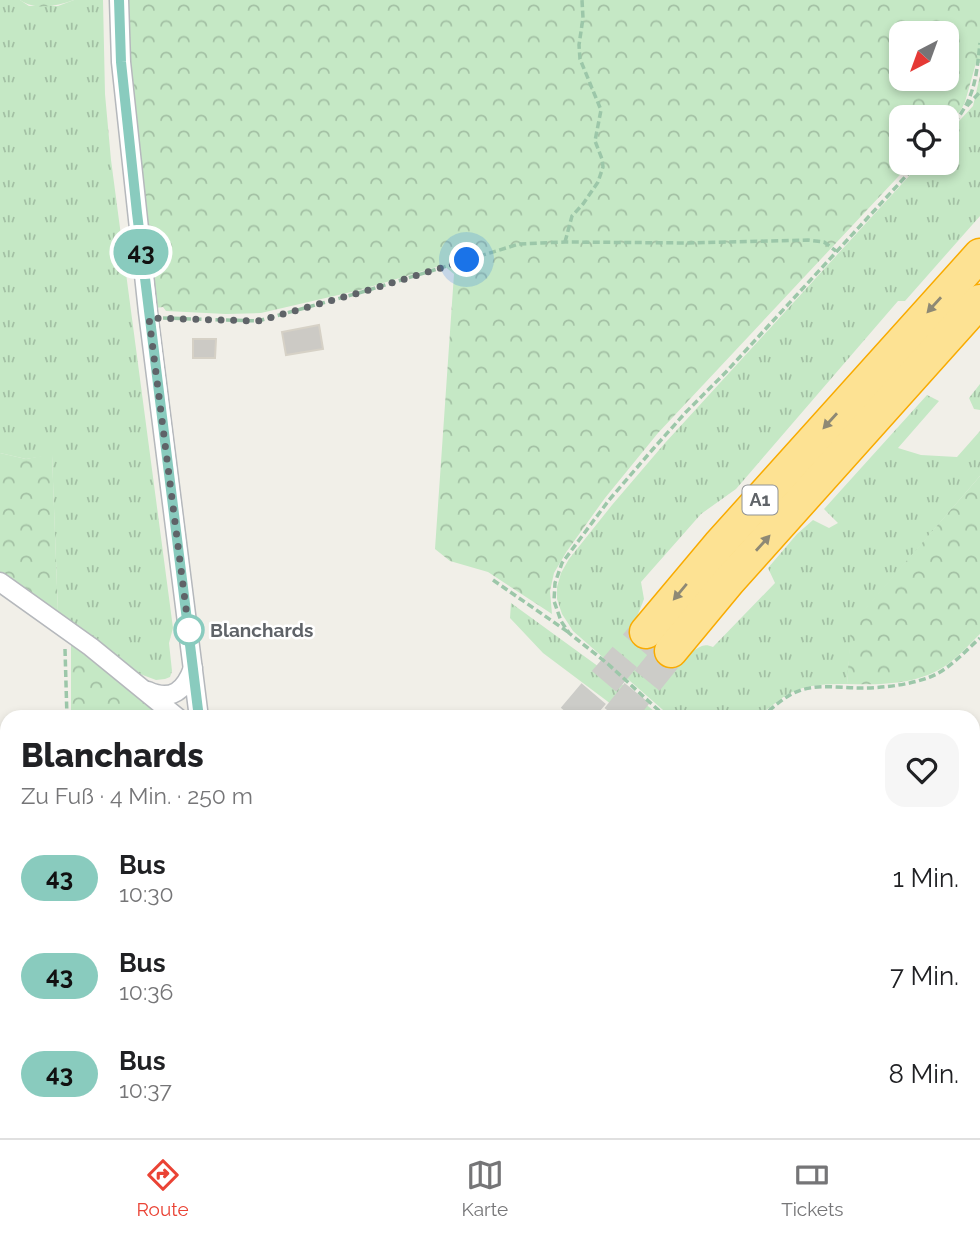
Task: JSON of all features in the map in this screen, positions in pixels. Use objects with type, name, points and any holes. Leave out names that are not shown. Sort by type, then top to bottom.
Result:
[{"type":"highway","name":"A1","points":[[646,632],[727,536],[980,255]]},
{"type":"highway","name":"A1","points":[[671,651],[729,582],[980,301]]},
{"type":"street","points":[[119,0],[121,62],[149,318],[198,710]]},
{"type":"street","points":[[0,582],[169,710]]},
{"type":"street","points":[[145,690],[158,696],[169,696],[185,685],[193,668]]},
{"type":"path","points":[[565,242],[572,216],[598,182],[603,167],[595,141],[601,110],[580,59],[582,0]]},
{"type":"path","points":[[966,107],[976,79],[980,43]]},
{"type":"path","points":[[959,116],[980,92]]},
{"type":"path","points":[[569,633],[561,621],[554,601],[555,583],[562,563],[609,500],[653,449],[907,175]]},
{"type":"path","points":[[149,318],[258,321],[519,244],[808,240],[824,242],[836,251]]},
{"type":"path","points":[[493,580],[569,633],[658,710]]},
{"type":"path","points":[[65,629],[67,710]]},
{"type":"path","points":[[771,710],[786,698],[809,688],[884,687],[932,677],[952,665],[980,638]]},
{"type":"green space","points":[[0,0],[20,0],[29,6],[58,6],[74,0],[103,0],[105,94],[111,160],[173,628],[169,643],[172,671],[170,677],[165,679],[156,680],[140,674],[58,613],[52,455],[26,459],[0,453]]},
{"type":"green space","points":[[20,0],[74,0],[54,6],[40,6]]},
{"type":"green space","points":[[126,0],[980,0],[980,63],[976,63],[961,110],[959,112],[959,105],[889,105],[889,175],[900,175],[658,433],[605,498],[554,573],[550,591],[552,614],[488,572],[450,561],[435,549],[454,274],[443,265],[360,290],[261,313],[226,314],[155,308],[128,59]]},
{"type":"green space","points":[[980,76],[980,216],[905,301],[898,301],[736,489],[701,514],[641,582],[644,599],[636,626],[677,653],[691,652],[704,645],[713,647],[775,583],[768,568],[797,534],[813,520],[829,528],[838,523],[824,509],[927,395],[939,401],[898,448],[921,455],[957,457],[980,431],[980,476],[852,625],[847,684],[807,687],[789,694],[767,710],[663,710],[573,631],[562,614],[557,599],[561,573],[612,505],[665,443],[910,175],[959,175],[959,121],[973,106]]},
{"type":"green space","points":[[980,384],[980,410],[974,409],[969,398]]},
{"type":"green space","points":[[0,453],[26,459],[52,454],[58,613],[0,572]]},
{"type":"green space","points":[[980,476],[980,634],[948,664],[925,676],[886,684],[847,684],[851,625]]},
{"type":"green space","points":[[511,603],[617,680],[653,710],[618,710],[543,653],[510,618]]},
{"type":"green space","points":[[71,644],[128,686],[154,710],[71,710]]},
{"type":"building","points":[[319,325],[323,349],[286,355],[282,332]]},
{"type":"building","points":[[193,339],[216,339],[215,358],[193,358]]},
{"type":"tunnel","points":[[580,710],[646,632]]},
{"type":"tunnel","points":[[623,710],[671,651]]},
{"type":"bus line","name":"43","points":[[119,0],[121,62],[137,213],[198,710]]},
{"type":"place","name":"Blanchards","points":[[189,630]]},
{"type":"route","points":[[189,630],[149,318],[258,321],[467,260]]}]
